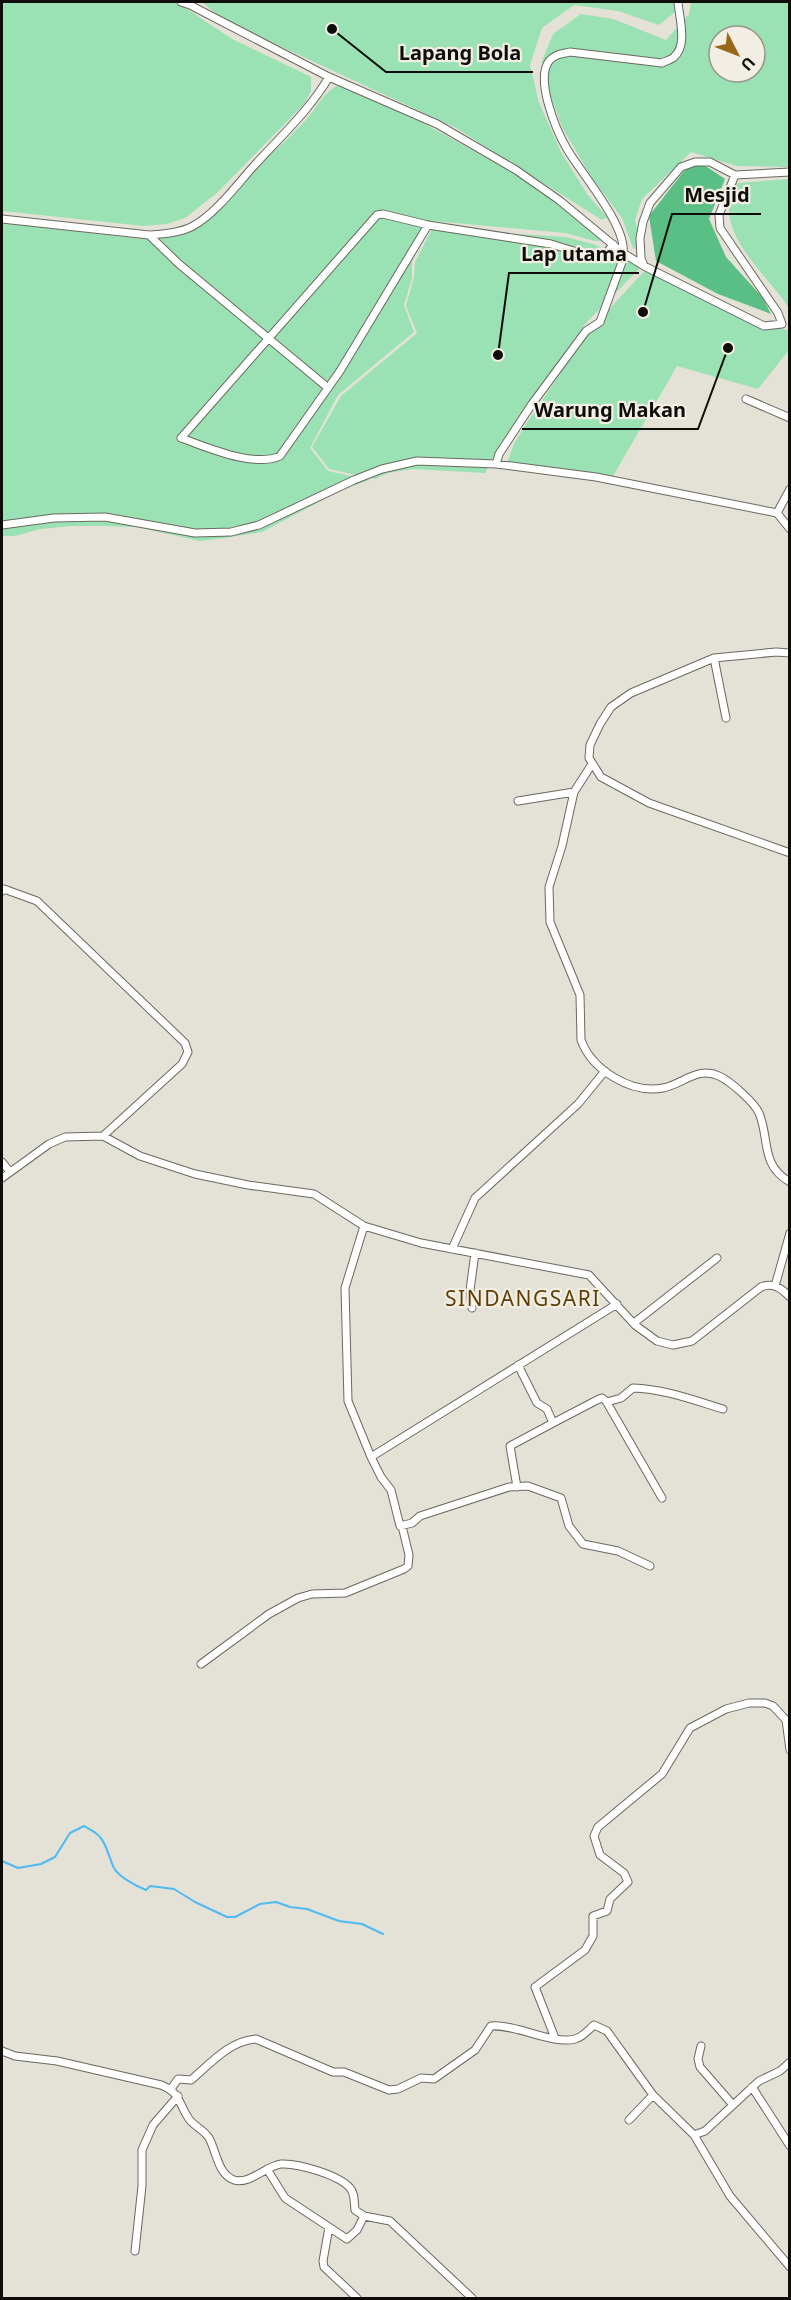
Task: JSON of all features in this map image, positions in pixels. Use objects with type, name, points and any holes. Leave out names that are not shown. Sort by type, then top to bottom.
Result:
[{"type":"street","points":[[181,2],[190,4],[329,77],[437,124],[516,170],[644,266],[764,326],[786,325]]},
{"type":"street","points":[[496,464],[499,454],[532,404],[586,331],[602,320],[624,253],[624,240],[558,131],[543,80],[550,60],[556,55],[570,52],[662,63],[675,57],[681,48],[678,2]]},
{"type":"street","points":[[2,219],[148,235],[182,230],[201,221],[314,102],[329,77]]},
{"type":"street","points":[[644,266],[640,238],[650,203],[681,167],[695,162],[710,162],[735,175],[789,172]]},
{"type":"street","points":[[735,175],[719,215],[720,228],[786,325]]},
{"type":"street","points":[[428,225],[391,288],[280,456],[273,459],[247,458],[181,438],[377,215],[383,214],[428,225],[551,244],[593,257],[599,257],[608,252],[613,243]]},
{"type":"street","points":[[148,235],[179,264],[327,387]]},
{"type":"street","points":[[746,399],[789,418]]},
{"type":"street","points":[[2,525],[54,518],[105,517],[195,533],[231,532],[259,525],[354,480],[398,464],[417,461],[496,464],[616,480],[777,513],[789,529]]},
{"type":"street","points":[[777,513],[789,489]]},
{"type":"street","points":[[789,654],[776,652],[714,658],[631,693],[611,707],[590,745],[589,758],[601,777],[650,803],[789,853]]},
{"type":"street","points":[[714,658],[726,718]]},
{"type":"street","points":[[592,764],[574,792],[562,846],[549,887],[550,922],[580,995],[583,1047],[605,1071],[622,1082],[643,1088],[663,1088],[705,1072],[720,1076],[747,1097],[759,1112],[766,1154],[776,1171],[789,1182]]},
{"type":"street","points":[[518,801],[574,792]]},
{"type":"street","points":[[2,891],[4,889],[37,901],[185,1043],[188,1052],[182,1064],[104,1136]]},
{"type":"street","points":[[452,1249],[475,1198],[578,1104],[605,1071]]},
{"type":"street","points":[[2,1178],[49,1144],[65,1137],[104,1136],[140,1156],[195,1174],[248,1185],[314,1194],[364,1226],[421,1243],[589,1275],[634,1323],[657,1341],[673,1345],[692,1341],[767,1284],[776,1286],[789,1297]]},
{"type":"street","points":[[2,1162],[10,1172]]},
{"type":"street","points":[[201,1664],[269,1614],[298,1598],[312,1594],[345,1593],[408,1566],[410,1555],[402,1526],[399,1524],[391,1490],[381,1477],[371,1457],[348,1401],[345,1288],[364,1226]]},
{"type":"street","points":[[776,1286],[789,1233]]},
{"type":"street","points":[[472,1308],[470,1290],[475,1253]]},
{"type":"street","points":[[634,1323],[717,1258]]},
{"type":"street","points":[[371,1457],[616,1304]]},
{"type":"street","points":[[518,1365],[537,1403],[547,1409],[553,1423]]},
{"type":"street","points":[[607,1402],[621,1398],[633,1388],[640,1388],[669,1393],[723,1409]]},
{"type":"street","points":[[517,1486],[510,1446],[602,1398],[607,1402],[662,1498]]},
{"type":"street","points":[[402,1526],[416,1522],[420,1516],[509,1487],[528,1486],[561,1498],[569,1526],[583,1544],[618,1551],[650,1566]]},
{"type":"street","points":[[553,2037],[535,1988],[585,1950],[593,1936],[593,1916],[607,1911],[610,1899],[627,1882],[624,1873],[599,1852],[594,1836],[598,1827],[606,1818],[662,1774],[690,1728],[726,1709],[748,1703],[765,1703],[773,1706],[786,1720],[789,1750]]},
{"type":"street","points":[[171,2089],[178,2079],[191,2080],[209,2062],[225,2051],[249,2040],[256,2039],[333,2072],[344,2072],[388,2090],[398,2089],[421,2078],[434,2079],[452,2068],[475,2050],[491,2026],[513,2026],[540,2035],[572,2040],[583,2035],[594,2025],[603,2028],[653,2095],[694,2135],[730,2196],[789,2267]]},
{"type":"street","points":[[701,2046],[698,2060],[700,2067],[733,2105]]},
{"type":"street","points":[[2,2051],[15,2056],[57,2061],[171,2089],[178,2096],[189,2120],[209,2138],[221,2167],[230,2178],[235,2181],[244,2180],[281,2164],[318,2171],[339,2181],[350,2187],[354,2194],[356,2210],[364,2216],[390,2221],[472,2298]]},
{"type":"street","points":[[694,2135],[705,2131],[752,2087],[767,2076],[780,2071],[789,2062]]},
{"type":"street","points":[[752,2087],[789,2146]]},
{"type":"street","points":[[629,2120],[653,2095]]},
{"type":"street","points":[[135,2251],[141,2198],[142,2150],[153,2125],[178,2096]]},
{"type":"street","points":[[267,2169],[285,2198],[349,2238],[357,2230],[364,2216]]},
{"type":"street","points":[[330,2226],[323,2261],[324,2267],[357,2298]]},
{"type":"green space","points":[[2,2],[178,3],[232,39],[311,77],[311,91],[304,104],[218,192],[185,218],[167,224],[144,226],[2,211]]},
{"type":"green space","points":[[202,2],[677,2],[675,12],[659,25],[618,11],[574,5],[542,28],[530,65],[539,103],[561,152],[587,194],[607,217],[602,220],[456,128],[224,20]]},
{"type":"green space","points":[[691,2],[789,2],[789,167],[737,166],[691,152],[642,199],[635,220],[643,252],[633,248],[622,218],[592,178],[563,129],[550,95],[542,61],[553,34],[581,14],[613,19],[666,40],[689,14]]},
{"type":"green space","points":[[339,85],[421,122],[521,177],[605,237],[604,241],[595,241],[565,233],[433,221],[412,261],[412,278],[404,305],[414,332],[338,395],[310,448],[328,471],[369,480],[340,491],[262,532],[224,538],[200,541],[136,527],[102,526],[40,529],[15,536],[2,536],[2,222],[141,239],[177,232],[209,214],[223,203],[305,121],[325,96]]},
{"type":"green space","points":[[696,163],[704,165],[725,179],[709,219],[726,257],[763,298],[771,314],[718,294],[656,261],[649,216],[684,171]]},
{"type":"green space","points":[[789,179],[789,308],[743,249],[729,216],[730,199],[738,183]]},
{"type":"green space","points":[[432,229],[566,237],[593,244],[642,266],[585,324],[500,444],[485,473],[413,469],[388,473],[375,479],[329,469],[312,447],[341,396],[417,333],[406,306],[414,277],[415,262]]},
{"type":"green space","points":[[649,266],[711,302],[789,331],[789,350],[758,389],[677,366],[613,476],[507,463],[514,444],[528,421],[590,330]]},
{"type":"waterway","points":[[2,1861],[18,1868],[41,1864],[55,1857],[70,1833],[84,1826],[102,1840],[116,1871],[128,1881],[146,1890],[150,1886],[174,1889],[227,1917],[235,1917],[260,1904],[276,1902],[307,1909],[339,1921],[362,1924],[383,1934]]},
{"type":"place","name":"Lapang Bola","points":[[332,29]]},
{"type":"place","name":"Mesjid","points":[[643,312]]},
{"type":"place","name":"Warung Makan","points":[[728,348]]},
{"type":"place","name":"Lap utama","points":[[498,355]]},
{"type":"district","name":"SINDANGSARI","points":[[523,1299]]}]
